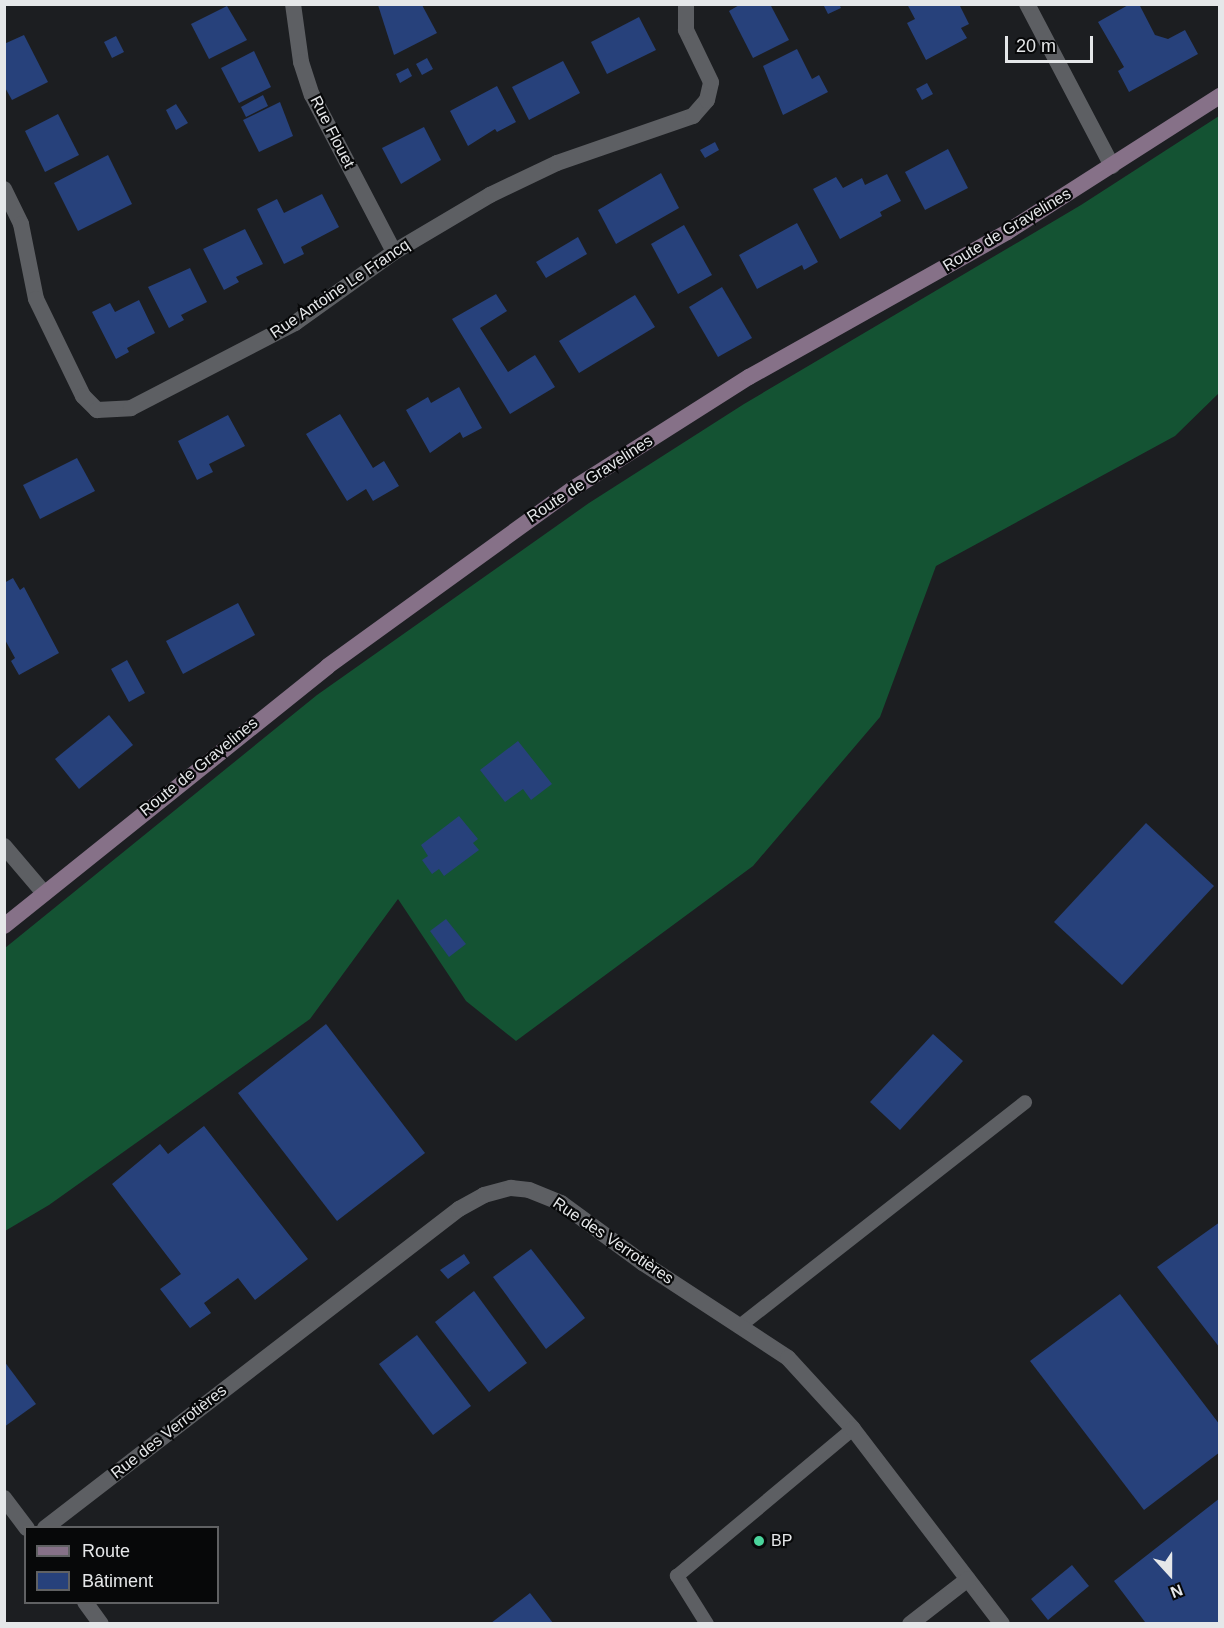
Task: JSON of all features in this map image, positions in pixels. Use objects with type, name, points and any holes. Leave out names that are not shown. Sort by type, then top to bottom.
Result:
[{"type":"main road","name":"Route de Gravelines","points":[[4,926],[337,660],[574,488],[700,407],[970,254],[1220,96]]},
{"type":"street","name":"Rue Flouet","points":[[293,4],[301,63],[312,95],[394,252]]},
{"type":"street","name":"Rue Antoine Le Francq","points":[[4,189],[21,224],[36,298],[83,396],[97,410],[108,412],[131,408],[284,329],[394,252],[470,206],[532,174],[693,116],[707,100],[711,82],[686,30],[686,4]]},
{"type":"street","points":[[1027,4],[1112,166]]},
{"type":"street","points":[[4,846],[44,894]]},
{"type":"street","name":"Rue des Verrotières","points":[[46,1526],[459,1209],[497,1189],[530,1190],[561,1203],[643,1263],[741,1325],[795,1364],[853,1429],[1002,1623]]},
{"type":"street","points":[[4,1498],[26,1526]]},
{"type":"street","points":[[910,1623],[968,1579]]},
{"type":"street","points":[[87,1604],[101,1623]]},
{"type":"lane","points":[[741,1325],[1025,1102]]},
{"type":"lane","points":[[707,1623],[677,1576],[853,1429]]},
{"type":"green space","points":[[1219,116],[1219,393],[1175,436],[936,566],[880,717],[753,866],[516,1041],[466,1001],[398,899],[310,1019],[49,1205],[5,1231],[5,948],[317,695],[589,503],[744,404],[1081,205]]},
{"type":"building","points":[[741,4],[770,4],[789,40],[753,58],[729,11]]},
{"type":"building","points":[[823,4],[839,4],[841,8],[828,14]]},
{"type":"building","points":[[907,4],[959,4],[969,24],[961,28],[967,38],[926,60],[907,23],[915,19]]},
{"type":"building","points":[[1130,4],[1139,4],[1155,35],[1168,39],[1185,30],[1198,54],[1129,92],[1118,71],[1124,67],[1098,22]]},
{"type":"building","points":[[378,5],[422,5],[437,33],[394,55]]},
{"type":"building","points":[[227,6],[247,40],[209,59],[191,24]]},
{"type":"building","points":[[639,17],[656,50],[607,74],[591,42]]},
{"type":"building","points":[[24,35],[48,82],[12,100],[4,86],[4,44]]},
{"type":"building","points":[[116,36],[124,52],[112,58],[104,42]]},
{"type":"building","points":[[797,49],[812,79],[819,75],[828,92],[783,115],[763,66]]},
{"type":"building","points":[[254,51],[271,87],[239,103],[221,68]]},
{"type":"building","points":[[427,58],[433,69],[422,75],[416,64]]},
{"type":"building","points":[[563,61],[580,93],[529,120],[512,87]]},
{"type":"building","points":[[408,68],[412,76],[400,83],[396,74]]},
{"type":"building","points":[[927,83],[933,94],[922,100],[916,89]]},
{"type":"building","points":[[497,86],[516,122],[497,132],[495,129],[468,146],[450,111]]},
{"type":"building","points":[[263,95],[268,106],[246,117],[241,107]]},
{"type":"building","points":[[280,102],[293,136],[259,152],[243,120]]},
{"type":"building","points":[[176,104],[188,123],[176,130],[166,110]]},
{"type":"building","points":[[58,114],[79,155],[45,172],[25,131]]},
{"type":"building","points":[[424,127],[441,160],[401,184],[382,148]]},
{"type":"building","points":[[715,142],[719,150],[705,158],[700,150]]},
{"type":"building","points":[[948,149],[968,188],[925,210],[905,172]]},
{"type":"building","points":[[108,155],[132,204],[78,231],[54,183]]},
{"type":"building","points":[[661,173],[679,208],[616,244],[598,210]]},
{"type":"building","points":[[887,174],[901,201],[880,212],[882,216],[840,239],[813,189],[836,177],[843,188],[862,178],[865,185]]},
{"type":"building","points":[[322,194],[339,227],[301,247],[304,254],[284,264],[257,209],[277,199],[284,213]]},
{"type":"building","points":[[797,223],[818,262],[804,270],[802,265],[757,289],[739,255]]},
{"type":"building","points":[[684,225],[712,275],[678,294],[651,244]]},
{"type":"building","points":[[245,229],[263,264],[236,277],[239,282],[224,290],[203,249]]},
{"type":"building","points":[[578,237],[587,254],[546,278],[536,262]]},
{"type":"building","points":[[190,268],[207,302],[181,315],[184,320],[169,328],[148,287]]},
{"type":"building","points":[[722,287],[752,338],[718,357],[689,307]]},
{"type":"building","points":[[496,294],[507,311],[480,328],[508,372],[535,355],[555,387],[510,414],[452,319]]},
{"type":"building","points":[[635,295],[655,327],[579,373],[559,341]]},
{"type":"building","points":[[139,300],[155,333],[127,348],[129,352],[116,359],[92,312],[110,303],[115,312]]},
{"type":"building","points":[[459,387],[482,428],[463,438],[460,432],[430,453],[406,410],[428,397],[431,403]]},
{"type":"building","points":[[340,414],[373,468],[384,461],[399,486],[373,501],[366,489],[347,501],[306,434]]},
{"type":"building","points":[[228,415],[245,446],[209,464],[213,472],[197,480],[178,441]]},
{"type":"building","points":[[77,458],[95,491],[40,519],[23,485]]},
{"type":"building","points":[[13,578],[20,590],[24,587],[59,653],[19,675],[11,661],[15,658],[4,638],[4,583]]},
{"type":"building","points":[[238,603],[255,635],[183,674],[166,641]]},
{"type":"building","points":[[127,660],[145,693],[129,702],[111,669]]},
{"type":"building","points":[[109,715],[133,745],[79,789],[55,759]]},
{"type":"building","points":[[518,741],[552,784],[531,800],[523,789],[505,802],[480,770]]},
{"type":"building","points":[[459,816],[478,839],[473,843],[479,850],[444,876],[439,869],[432,874],[422,860],[428,856],[421,845]]},
{"type":"building","points":[[1146,823],[1214,886],[1122,985],[1054,922]]},
{"type":"building","points":[[446,919],[466,944],[449,957],[430,931]]},
{"type":"building","points":[[326,1024],[425,1153],[337,1221],[238,1093]]},
{"type":"building","points":[[933,1034],[963,1061],[900,1130],[870,1102]]},
{"type":"building","points":[[204,1126],[308,1259],[255,1300],[238,1278],[204,1303],[211,1313],[190,1328],[160,1289],[181,1274],[112,1184],[160,1144],[168,1154]]},
{"type":"building","points":[[1220,1222],[1220,1348],[1157,1267]]},
{"type":"building","points":[[531,1249],[585,1318],[546,1349],[493,1277]]},
{"type":"building","points":[[464,1254],[470,1263],[448,1279],[440,1270]]},
{"type":"building","points":[[474,1291],[527,1363],[489,1392],[435,1322]]},
{"type":"building","points":[[1120,1294],[1220,1425],[1220,1452],[1144,1510],[1030,1361]]},
{"type":"building","points":[[417,1335],[471,1406],[433,1435],[379,1364]]},
{"type":"building","points":[[4,1361],[36,1404],[4,1427]]},
{"type":"building","points":[[1220,1498],[1220,1623],[1143,1623],[1145,1622],[1114,1581]]},
{"type":"building","points":[[1072,1565],[1089,1586],[1048,1620],[1031,1599]]},
{"type":"building","points":[[530,1593],[553,1623],[491,1623]]},
{"type":"place","name":"BP","points":[[759,1541]]}]
